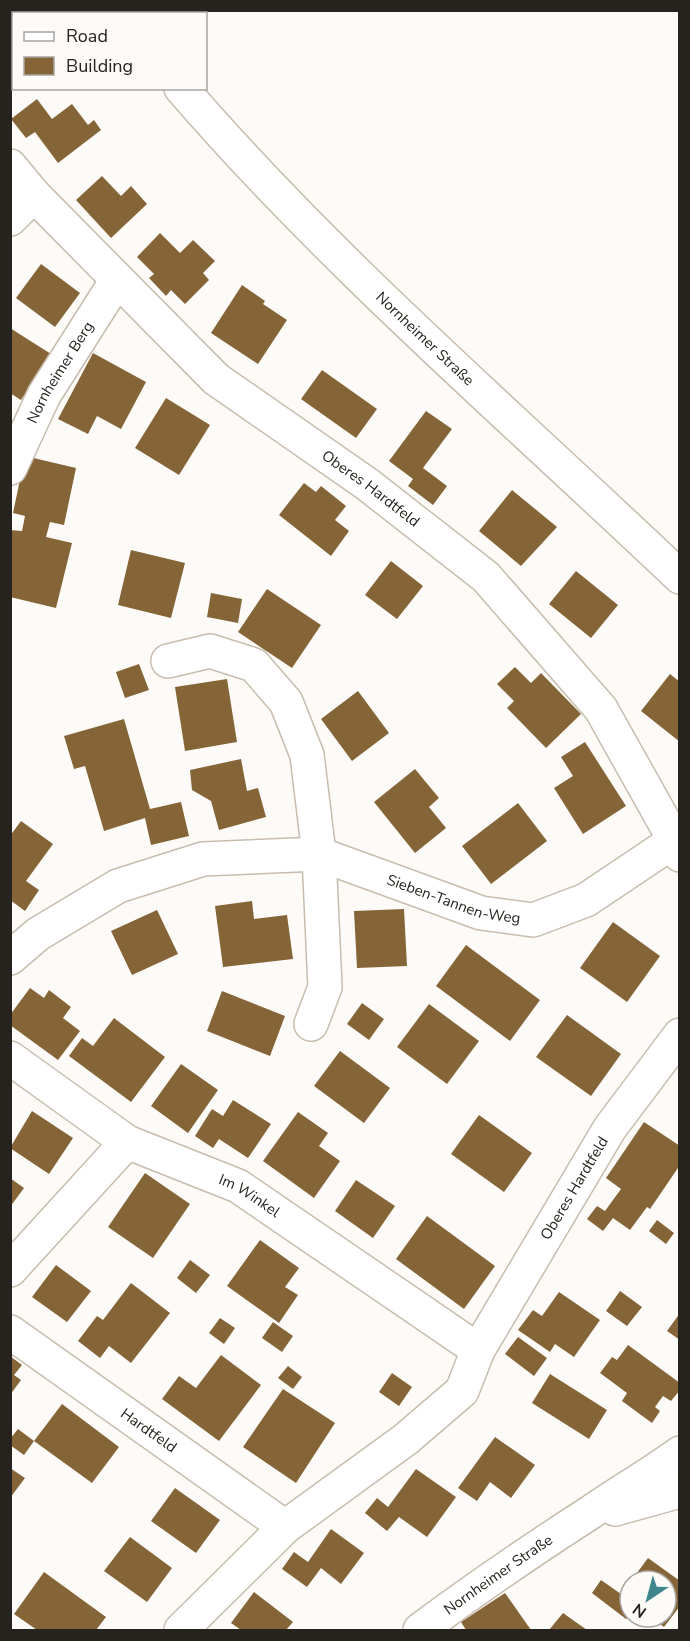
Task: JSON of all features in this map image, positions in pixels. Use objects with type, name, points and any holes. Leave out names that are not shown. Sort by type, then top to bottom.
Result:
[{"type":"street","name":"Nornheimer Straße","points":[[183,90],[217,130],[372,287],[680,578]]},
{"type":"street","name":"Oberes Hardtfeld","points":[[10,166],[34,195],[216,379],[367,484],[486,577],[601,709],[678,845]]},
{"type":"street","points":[[10,219],[34,195]]},
{"type":"street","name":"Nornheimer Berg","points":[[10,468],[44,394],[117,280]]},
{"type":"street","points":[[168,661],[210,651],[254,665],[286,702],[307,755],[319,854],[325,987],[311,1024]]},
{"type":"street","name":"Sieben-Tannen-Weg","points":[[10,958],[38,934],[118,886],[203,859],[319,854],[481,914],[533,920],[586,900],[678,845]]},
{"type":"street","name":"Oberes Hardtfeld","points":[[478,1350],[610,1128],[680,1035]]},
{"type":"street","name":"Im Winkel","points":[[10,1058],[127,1142],[238,1186],[478,1350]]},
{"type":"street","points":[[10,1270],[127,1142]]},
{"type":"street","name":"Hardtfeld","points":[[10,1332],[285,1527]]},
{"type":"street","points":[[181,1630],[285,1527],[406,1439],[462,1391],[478,1350]]},
{"type":"street","name":"Nornheimer Straße","points":[[420,1630],[477,1587],[579,1519],[636,1485],[680,1454]]},
{"type":"street","name":"Nornheimer Straße","points":[[579,1519],[680,1491]]},
{"type":"building","points":[[10,20],[12,20],[12,64],[10,65]]},
{"type":"building","points":[[37,99],[52,119],[72,104],[88,125],[94,120],[101,130],[58,163],[35,132],[26,138],[11,119]]},
{"type":"building","points":[[102,176],[121,196],[131,186],[147,204],[111,238],[76,200]]},
{"type":"building","points":[[160,233],[180,253],[193,240],[215,261],[203,273],[209,280],[185,304],[171,290],[166,296],[149,278],[154,274],[137,257]]},
{"type":"building","points":[[41,264],[80,293],[55,327],[16,298]]},
{"type":"building","points":[[242,285],[265,301],[263,304],[287,320],[258,364],[211,333]]},
{"type":"building","points":[[10,328],[51,354],[21,400],[10,393]]},
{"type":"building","points":[[93,353],[146,382],[121,429],[97,416],[88,434],[58,419]]},
{"type":"building","points":[[322,370],[377,409],[356,438],[301,399]]},
{"type":"building","points":[[166,398],[210,425],[179,475],[135,448]]},
{"type":"building","points":[[426,411],[452,429],[423,468],[447,486],[433,505],[408,486],[413,479],[389,461]]},
{"type":"building","points":[[25,456],[76,468],[64,525],[50,522],[46,537],[72,543],[56,608],[10,597],[10,530],[22,531],[25,516],[13,513]]},
{"type":"building","points":[[304,483],[316,492],[321,486],[346,506],[335,520],[349,531],[331,556],[279,515]]},
{"type":"building","points":[[512,490],[557,527],[521,566],[479,531]]},
{"type":"building","points":[[131,550],[185,563],[171,618],[118,605]]},
{"type":"building","points":[[391,561],[423,586],[397,619],[365,595]]},
{"type":"building","points":[[576,571],[618,605],[591,638],[549,604]]},
{"type":"building","points":[[267,589],[321,625],[292,668],[238,632]]},
{"type":"building","points":[[211,593],[242,599],[238,623],[207,617]]},
{"type":"building","points":[[139,664],[149,690],[125,698],[116,672]]},
{"type":"building","points":[[515,667],[531,683],[541,673],[581,714],[546,748],[507,708],[514,701],[497,684]]},
{"type":"building","points":[[670,674],[680,682],[680,742],[641,711]]},
{"type":"building","points":[[227,679],[237,742],[185,751],[175,687]]},
{"type":"building","points":[[358,691],[389,733],[352,761],[321,719]]},
{"type":"building","points":[[124,719],[150,809],[181,802],[189,836],[151,845],[145,818],[104,831],[85,766],[74,769],[64,736]]},
{"type":"building","points":[[585,742],[626,806],[583,834],[554,788],[573,776],[561,757]]},
{"type":"building","points":[[241,759],[247,791],[258,788],[266,817],[219,830],[211,801],[192,790],[190,770]]},
{"type":"building","points":[[415,769],[439,798],[429,807],[446,828],[415,853],[374,802]]},
{"type":"building","points":[[518,803],[547,841],[491,884],[462,846]]},
{"type":"building","points":[[21,821],[53,844],[26,881],[39,890],[25,911],[10,900],[10,836]]},
{"type":"building","points":[[252,901],[254,919],[287,915],[293,959],[223,967],[215,906]]},
{"type":"building","points":[[404,909],[407,966],[357,968],[354,911]]},
{"type":"building","points":[[157,910],[178,954],[132,975],[111,931]]},
{"type":"building","points":[[613,922],[660,956],[627,1002],[580,968]]},
{"type":"building","points":[[466,945],[540,1000],[510,1041],[436,986]]},
{"type":"building","points":[[30,988],[44,998],[49,990],[71,1007],[63,1018],[80,1031],[58,1060],[10,1025],[10,1015]]},
{"type":"building","points":[[222,991],[285,1016],[270,1056],[207,1031]]},
{"type":"building","points":[[362,1003],[384,1019],[369,1040],[347,1024]]},
{"type":"building","points":[[429,1004],[479,1041],[447,1084],[397,1047]]},
{"type":"building","points":[[567,1015],[621,1054],[591,1096],[536,1057]]},
{"type":"building","points":[[114,1018],[165,1057],[131,1102],[69,1056],[82,1038],[93,1046]]},
{"type":"building","points":[[340,1051],[390,1088],[364,1123],[314,1086]]},
{"type":"building","points":[[181,1064],[218,1090],[188,1133],[151,1106]]},
{"type":"building","points":[[233,1100],[271,1124],[248,1158],[219,1139],[213,1148],[195,1136],[212,1109],[223,1116]]},
{"type":"building","points":[[32,1111],[73,1138],[49,1174],[10,1148]]},
{"type":"building","points":[[298,1112],[328,1133],[319,1146],[340,1161],[314,1198],[263,1161]]},
{"type":"building","points":[[479,1115],[532,1153],[504,1192],[451,1154]]},
{"type":"building","points":[[644,1122],[680,1146],[680,1165],[650,1209],[647,1207],[630,1230],[613,1218],[603,1231],[587,1219],[597,1206],[605,1211],[621,1189],[606,1178]]},
{"type":"building","points":[[145,1173],[190,1204],[153,1258],[108,1227]]},
{"type":"building","points":[[10,1178],[24,1188],[10,1207]]},
{"type":"building","points":[[356,1180],[395,1206],[373,1238],[335,1211]]},
{"type":"building","points":[[427,1216],[495,1266],[464,1309],[396,1259]]},
{"type":"building","points":[[657,1220],[674,1233],[666,1244],[649,1231]]},
{"type":"building","points":[[260,1240],[299,1268],[285,1287],[298,1295],[279,1323],[227,1286]]},
{"type":"building","points":[[190,1260],[210,1275],[196,1293],[177,1278]]},
{"type":"building","points":[[56,1265],[91,1291],[67,1322],[32,1297]]},
{"type":"building","points":[[131,1283],[170,1313],[131,1363],[109,1346],[100,1358],[78,1341],[97,1316],[103,1320]]},
{"type":"building","points":[[620,1291],[642,1307],[627,1326],[606,1311]]},
{"type":"building","points":[[559,1292],[600,1320],[574,1357],[555,1344],[550,1352],[518,1330],[533,1310],[542,1316]]},
{"type":"building","points":[[680,1313],[680,1340],[667,1331]]},
{"type":"building","points":[[220,1318],[235,1328],[224,1344],[209,1333]]},
{"type":"building","points":[[273,1322],[293,1336],[282,1352],[262,1338]]},
{"type":"building","points":[[518,1337],[547,1358],[534,1376],[505,1354]]},
{"type":"building","points":[[628,1345],[680,1383],[680,1390],[671,1401],[663,1396],[655,1407],[660,1411],[652,1423],[622,1401],[627,1393],[600,1373],[612,1357],[617,1360]]},
{"type":"building","points":[[221,1355],[261,1385],[219,1441],[162,1399],[179,1376],[196,1388]]},
{"type":"building","points":[[10,1356],[22,1365],[14,1375],[21,1380],[10,1395]]},
{"type":"building","points":[[288,1366],[302,1377],[293,1389],[278,1378]]},
{"type":"building","points":[[392,1373],[412,1387],[399,1406],[379,1392]]},
{"type":"building","points":[[550,1374],[607,1410],[589,1439],[532,1403]]},
{"type":"building","points":[[283,1389],[335,1423],[296,1483],[243,1447]]},
{"type":"building","points":[[62,1404],[119,1447],[92,1483],[34,1441]]},
{"type":"building","points":[[18,1429],[34,1441],[24,1455],[10,1445],[10,1439]]},
{"type":"building","points":[[495,1437],[535,1465],[511,1498],[490,1482],[477,1501],[458,1488]]},
{"type":"building","points":[[10,1468],[25,1478],[10,1498]]},
{"type":"building","points":[[416,1469],[456,1497],[427,1537],[399,1517],[387,1531],[365,1513],[377,1498],[388,1507]]},
{"type":"building","points":[[175,1488],[220,1520],[196,1553],[151,1521]]},
{"type":"building","points":[[331,1529],[364,1553],[341,1584],[321,1568],[307,1587],[282,1569],[294,1552],[308,1562]]},
{"type":"building","points":[[130,1537],[172,1568],[147,1602],[104,1571]]},
{"type":"building","points":[[648,1558],[663,1569],[640,1569]]},
{"type":"building","points":[[44,1572],[106,1617],[96,1630],[37,1630],[14,1614]]},
{"type":"building","points":[[601,1580],[618,1592],[618,1613],[592,1593]]},
{"type":"building","points":[[678,1580],[680,1581],[680,1606],[678,1609]]},
{"type":"building","points":[[254,1592],[293,1622],[286,1630],[241,1630],[231,1623]]},
{"type":"building","points":[[505,1593],[531,1630],[466,1630],[461,1622]]},
{"type":"building","points":[[563,1613],[587,1630],[549,1630]]}]
